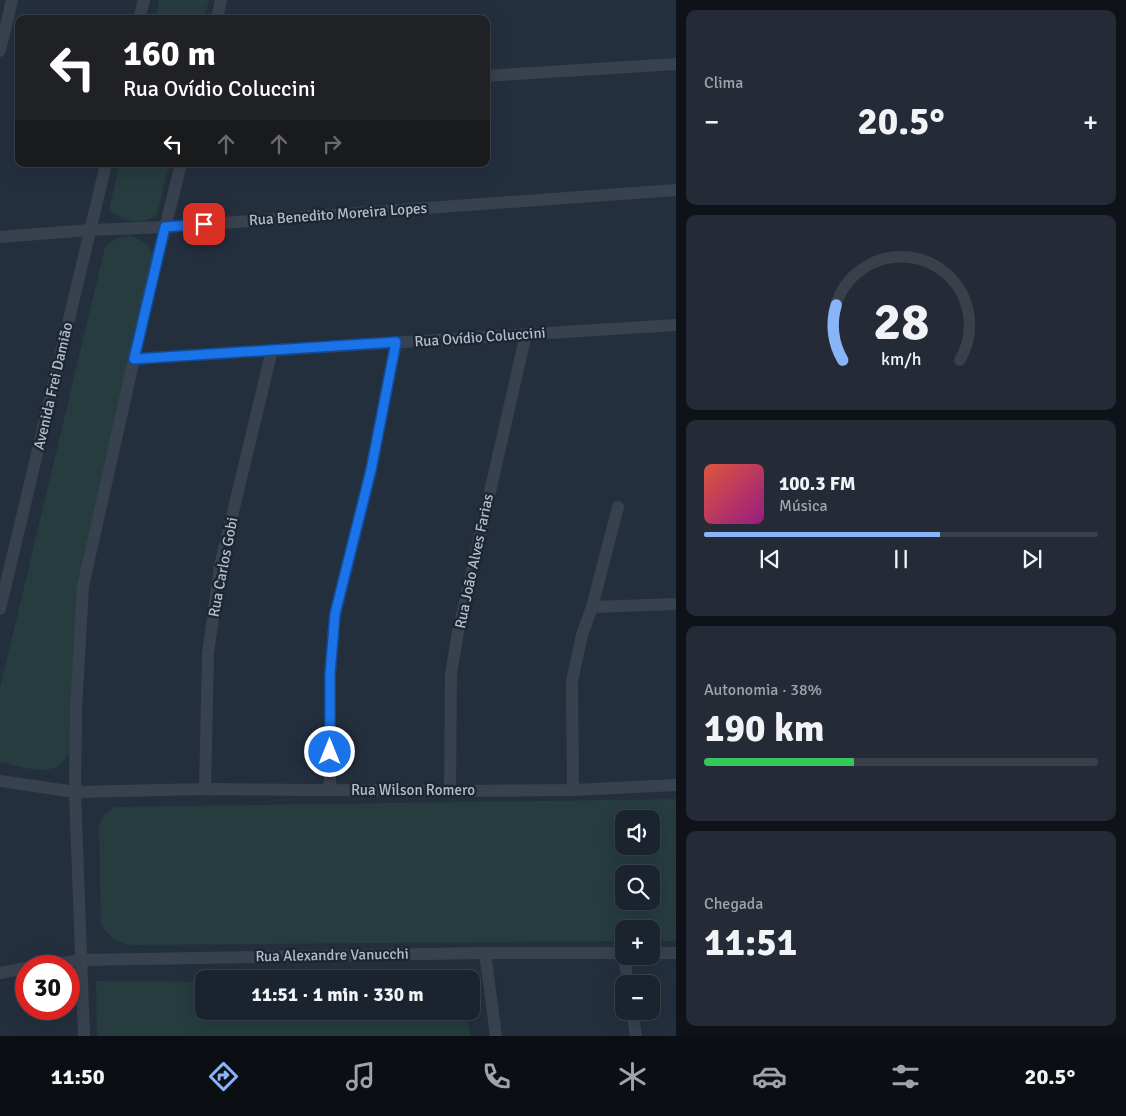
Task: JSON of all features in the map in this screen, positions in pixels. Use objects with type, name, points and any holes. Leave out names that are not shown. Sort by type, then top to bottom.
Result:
[{"type":"street","points":[[0,51],[12,0]]},
{"type":"street","points":[[140,15],[144,0]]},
{"type":"street","points":[[218,15],[221,0]]},
{"type":"street","points":[[490,76],[676,64]]},
{"type":"street","name":"Avenida Frei Damião","points":[[0,609],[105,167]]},
{"type":"street","points":[[84,1036],[76,792],[76,709],[83,586],[134,359],[180,167]]},
{"type":"street","name":"Rua Benedito Moreira Lopes","points":[[0,237],[676,190]]},
{"type":"street","name":"Rua Ovídio Coluccini","points":[[134,359],[676,325]]},
{"type":"street","name":"Rua João Alves Farias","points":[[450,791],[451,674],[456,640],[482,519],[526,334]]},
{"type":"street","points":[[330,790],[330,674],[335,614],[371,470],[396,342]]},
{"type":"street","name":"Rua Carlos Gobi","points":[[205,789],[208,654],[220,566],[272,350]]},
{"type":"street","points":[[573,790],[572,681],[582,635],[592,607],[618,507]]},
{"type":"street","points":[[592,607],[676,604]]},
{"type":"street","name":"Rua Wilson Romero","points":[[0,781],[76,792],[205,789],[573,790],[676,785]]},
{"type":"street","points":[[485,953],[496,1036]]},
{"type":"street","name":"Rua Alexandre Vanucchi","points":[[81,960],[485,953],[615,955]]},
{"type":"street","points":[[660,953],[676,953]]},
{"type":"street","points":[[0,972],[15,970]]},
{"type":"street","points":[[633,1020],[636,1036]]},
{"type":"green space","points":[[159,0],[209,0],[205,15],[156,15]]},
{"type":"green space","points":[[119,167],[168,167],[157,215],[138,222],[126,220],[109,209]]},
{"type":"green space","points":[[129,236],[145,243],[155,257],[78,587],[70,750],[58,766],[50,769],[33,769],[0,762],[0,688],[105,247],[116,239]]},
{"type":"green space","points":[[676,799],[676,941],[660,941],[660,920],[615,920],[615,941],[134,945],[123,943],[111,937],[101,924],[99,826],[104,814],[114,807]]},
{"type":"green space","points":[[96,981],[195,982],[195,1020],[467,1020],[470,1036],[97,1036]]},
{"type":"route","points":[[204,224],[165,227],[134,359],[396,342],[371,470],[335,614],[330,674],[330,752]]}]
